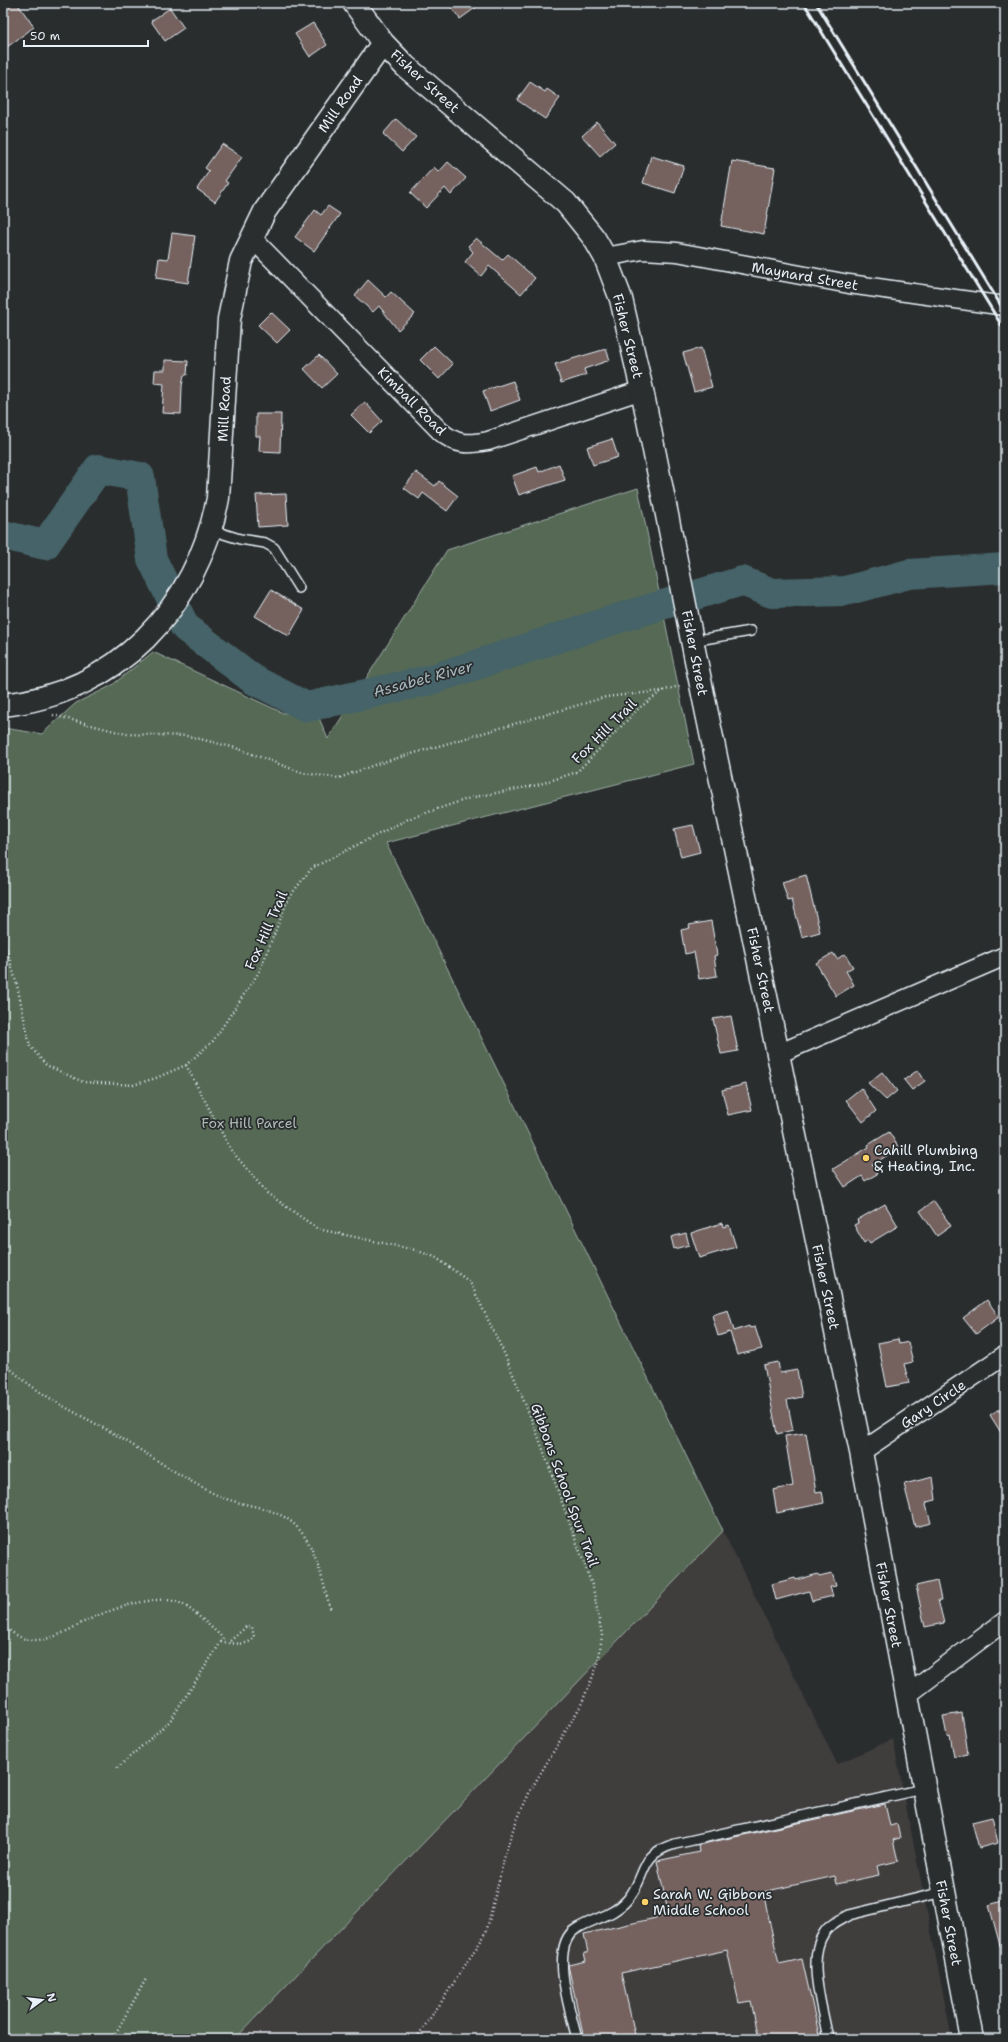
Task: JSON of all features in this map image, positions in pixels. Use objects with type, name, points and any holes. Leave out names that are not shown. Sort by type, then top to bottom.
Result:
[{"type":"main road","name":"Fisher Street","points":[[354,3],[383,43],[405,66],[566,203],[594,238],[605,258],[621,299],[642,390],[700,680],[860,1452],[923,1789],[972,2039]]},
{"type":"main road","name":"Mill Road","points":[[3,705],[40,698],[88,680],[131,652],[150,634],[182,594],[195,572],[208,539],[218,498],[221,472],[229,319],[241,261],[265,211],[383,43]]},
{"type":"street","name":"Kimball Road","points":[[252,237],[441,432],[458,442],[488,442],[642,390]]},
{"type":"street","name":"Maynard Street","points":[[605,258],[643,250],[677,252],[849,284],[1005,306]]},
{"type":"street","points":[[778,1054],[1005,956]]},
{"type":"street","name":"Gary Circle","points":[[860,1452],[1005,1355]]},
{"type":"street","points":[[906,1696],[1005,1621]]},
{"type":"lane","points":[[208,539],[240,539],[265,543],[274,548],[299,588]]},
{"type":"lane","points":[[692,641],[751,631]]},
{"type":"lane","points":[[577,2039],[562,1969],[563,1947],[575,1930],[615,1912],[623,1905],[634,1891],[644,1865],[657,1851],[675,1844],[923,1789]]},
{"type":"lane","points":[[828,2039],[816,1972],[817,1945],[825,1931],[836,1922],[849,1915],[943,1892]]},
{"type":"path","name":"Fox Hill Trail","points":[[3,937],[17,985],[30,1046],[46,1065],[83,1082],[133,1085],[156,1078],[186,1065],[213,1041],[259,972],[289,897],[312,868],[408,818],[470,798],[538,785],[577,772],[638,710],[662,691],[700,680]]},
{"type":"path","points":[[48,713],[126,734],[188,736],[236,748],[303,773],[339,778],[378,764],[606,697],[662,691]]},
{"type":"path","name":"Gibbons School Spur Trail","points":[[186,1065],[231,1150],[267,1192],[318,1229],[415,1250],[435,1257],[470,1282],[505,1355],[593,1588],[602,1635],[598,1664],[580,1707],[530,1792],[514,1827],[506,1851],[486,1933],[417,2037]]},
{"type":"path","points":[[3,1361],[30,1387],[201,1487],[224,1498],[265,1509],[287,1519],[297,1527],[306,1540],[314,1558],[331,1611]]},
{"type":"path","points":[[3,1626],[24,1639],[37,1640],[60,1634],[87,1620],[137,1602],[167,1600],[177,1602],[186,1607],[220,1635],[223,1639],[170,1721],[115,1770]]},
{"type":"path","points":[[221,1642],[246,1643],[254,1637],[252,1627],[247,1626],[229,1642]]},
{"type":"path","points":[[110,2039],[118,2029],[146,1979]]},
{"type":"shaded area","name":"Sarah W. Gibbons Middle School","points":[[723,1531],[837,1764],[893,1739],[952,2039],[235,2039]]},
{"type":"green space","name":"Fox Hill Parcel","points":[[638,488],[694,764],[386,843],[723,1531],[235,2039],[3,2039],[3,728],[42,734],[76,703],[111,686],[153,652],[283,713],[316,711],[328,739],[447,550]]},
{"type":"building","points":[[3,3],[17,3],[34,27],[3,50]]},
{"type":"building","points":[[448,3],[482,3],[460,19]]},
{"type":"building","points":[[170,8],[184,28],[165,41],[151,21]]},
{"type":"building","points":[[313,23],[327,45],[310,57],[295,34]]},
{"type":"building","points":[[530,82],[545,92],[547,89],[560,98],[545,119],[517,100]]},
{"type":"building","points":[[396,119],[416,137],[402,152],[383,134]]},
{"type":"building","points":[[597,122],[615,143],[600,156],[582,136]]},
{"type":"building","points":[[222,144],[242,157],[225,181],[228,183],[215,202],[197,189],[209,171],[205,168]]},
{"type":"building","points":[[651,156],[684,166],[675,193],[643,183]]},
{"type":"building","points":[[732,161],[775,168],[764,234],[721,226]]},
{"type":"building","points":[[448,162],[466,178],[451,195],[445,188],[426,208],[410,193],[434,167],[439,172]]},
{"type":"building","points":[[328,206],[340,214],[314,251],[295,237],[315,210],[321,215]]},
{"type":"building","points":[[172,233],[195,236],[188,283],[156,278],[159,258],[168,259]]},
{"type":"building","points":[[476,238],[502,260],[508,254],[535,278],[521,294],[489,266],[481,276],[465,262],[473,252],[468,246]]},
{"type":"building","points":[[368,280],[386,297],[391,292],[415,314],[398,330],[379,306],[373,312],[355,296]]},
{"type":"building","points":[[271,312],[290,330],[277,343],[258,325]]},
{"type":"building","points":[[434,346],[453,364],[439,379],[420,360]]},
{"type":"building","points":[[701,348],[712,387],[694,392],[683,353]]},
{"type":"building","points":[[606,349],[610,360],[584,369],[586,375],[561,383],[555,364]]},
{"type":"building","points":[[319,355],[337,374],[322,388],[304,369]]},
{"type":"building","points":[[165,360],[188,361],[187,375],[184,375],[182,386],[181,414],[162,413],[164,384],[154,383],[155,370],[165,370]]},
{"type":"building","points":[[513,381],[520,400],[490,411],[483,391]]},
{"type":"building","points":[[365,402],[382,421],[369,433],[351,415]]},
{"type":"building","points":[[256,414],[281,414],[280,452],[259,451],[260,436],[256,436]]},
{"type":"building","points":[[612,439],[618,457],[593,465],[587,447]]},
{"type":"building","points":[[559,464],[565,480],[519,495],[512,476],[537,467],[539,472]]},
{"type":"building","points":[[416,472],[435,486],[439,481],[458,496],[447,511],[423,493],[419,499],[404,488]]},
{"type":"building","points":[[286,494],[288,525],[258,527],[256,495]]},
{"type":"building","points":[[271,590],[304,610],[289,636],[255,616]]},
{"type":"building","points":[[693,825],[700,852],[681,857],[674,829]]},
{"type":"building","points":[[806,875],[820,932],[802,937],[792,900],[788,901],[782,882]]},
{"type":"building","points":[[711,921],[717,955],[714,956],[717,976],[699,979],[694,952],[685,954],[681,930],[690,928],[689,925]]},
{"type":"building","points":[[833,953],[837,959],[845,954],[853,967],[846,971],[854,985],[836,996],[816,963]]},
{"type":"building","points":[[731,1016],[738,1051],[721,1054],[713,1019]]},
{"type":"building","points":[[918,1070],[925,1081],[912,1090],[904,1080]]},
{"type":"building","points":[[882,1072],[897,1091],[886,1100],[868,1083]]},
{"type":"building","points":[[746,1084],[752,1110],[728,1115],[722,1090]]},
{"type":"building","points":[[861,1088],[876,1111],[863,1122],[846,1100]]},
{"type":"building","name":"Cahill Plumbing & Heating, Inc.","points":[[889,1132],[899,1148],[872,1165],[877,1174],[865,1181],[862,1176],[845,1187],[833,1169],[869,1147],[868,1145]]},
{"type":"building","points":[[934,1201],[951,1226],[937,1236],[920,1211]]},
{"type":"building","points":[[885,1204],[898,1226],[870,1243],[868,1240],[864,1243],[854,1225],[858,1223],[857,1220]]},
{"type":"building","points":[[722,1223],[723,1227],[729,1225],[736,1247],[699,1258],[691,1233]]},
{"type":"building","points":[[686,1233],[689,1245],[674,1249],[671,1237]]},
{"type":"building","points":[[987,1300],[999,1317],[976,1334],[963,1318]]},
{"type":"building","points":[[728,1310],[734,1331],[749,1326],[750,1328],[755,1327],[762,1349],[737,1355],[730,1332],[718,1336],[712,1315]]},
{"type":"building","points":[[898,1339],[899,1344],[908,1342],[913,1362],[904,1364],[909,1383],[887,1387],[878,1343]]},
{"type":"building","points":[[778,1362],[780,1373],[797,1370],[802,1397],[787,1400],[793,1430],[777,1434],[764,1365]]},
{"type":"building","points":[[1005,1405],[1005,1439],[990,1415]]},
{"type":"building","points":[[806,1433],[816,1492],[822,1491],[824,1503],[777,1513],[773,1490],[793,1486],[785,1436]]},
{"type":"building","points":[[933,1477],[936,1500],[927,1502],[926,1505],[931,1523],[915,1527],[904,1484]]},
{"type":"building","points":[[832,1573],[836,1586],[830,1587],[833,1596],[812,1601],[809,1591],[776,1600],[772,1584],[795,1578],[796,1580],[818,1574],[819,1576]]},
{"type":"building","points":[[937,1581],[941,1600],[938,1600],[944,1623],[925,1627],[916,1586]]},
{"type":"building","points":[[962,1713],[968,1754],[954,1757],[950,1735],[947,1736],[943,1716]]},
{"type":"building","name":"Sarah W. Gibbons Middle School","points":[[885,1804],[890,1826],[897,1824],[900,1838],[893,1840],[898,1861],[877,1866],[879,1875],[837,1884],[835,1876],[763,1892],[779,1964],[802,1959],[820,2039],[759,2039],[751,2001],[739,2003],[727,1950],[621,1973],[636,2039],[584,2039],[568,1965],[586,1961],[584,1953],[588,1953],[584,1934],[669,1915],[657,1861],[699,1852],[698,1845]]},
{"type":"building","points":[[992,1817],[998,1843],[979,1848],[972,1822]]},
{"type":"building","points":[[1005,1900],[1005,1949],[1001,1949],[989,1905]]},
{"type":"waterway","name":"Assabet River","points":[[3,535],[45,545],[98,469],[140,477],[152,559],[185,627],[254,680],[307,707],[430,680],[619,618],[742,581],[772,593],[845,591],[909,574],[1005,568]]},
{"type":"railway","points":[[804,3],[1005,331]]},
{"type":"railway","points":[[816,3],[1005,312]]},
{"type":"place","name":"Cahill Plumbing & Heating, Inc.","points":[[866,1158]]},
{"type":"place","name":"Sarah W. Gibbons Middle School","points":[[645,1902]]}]
